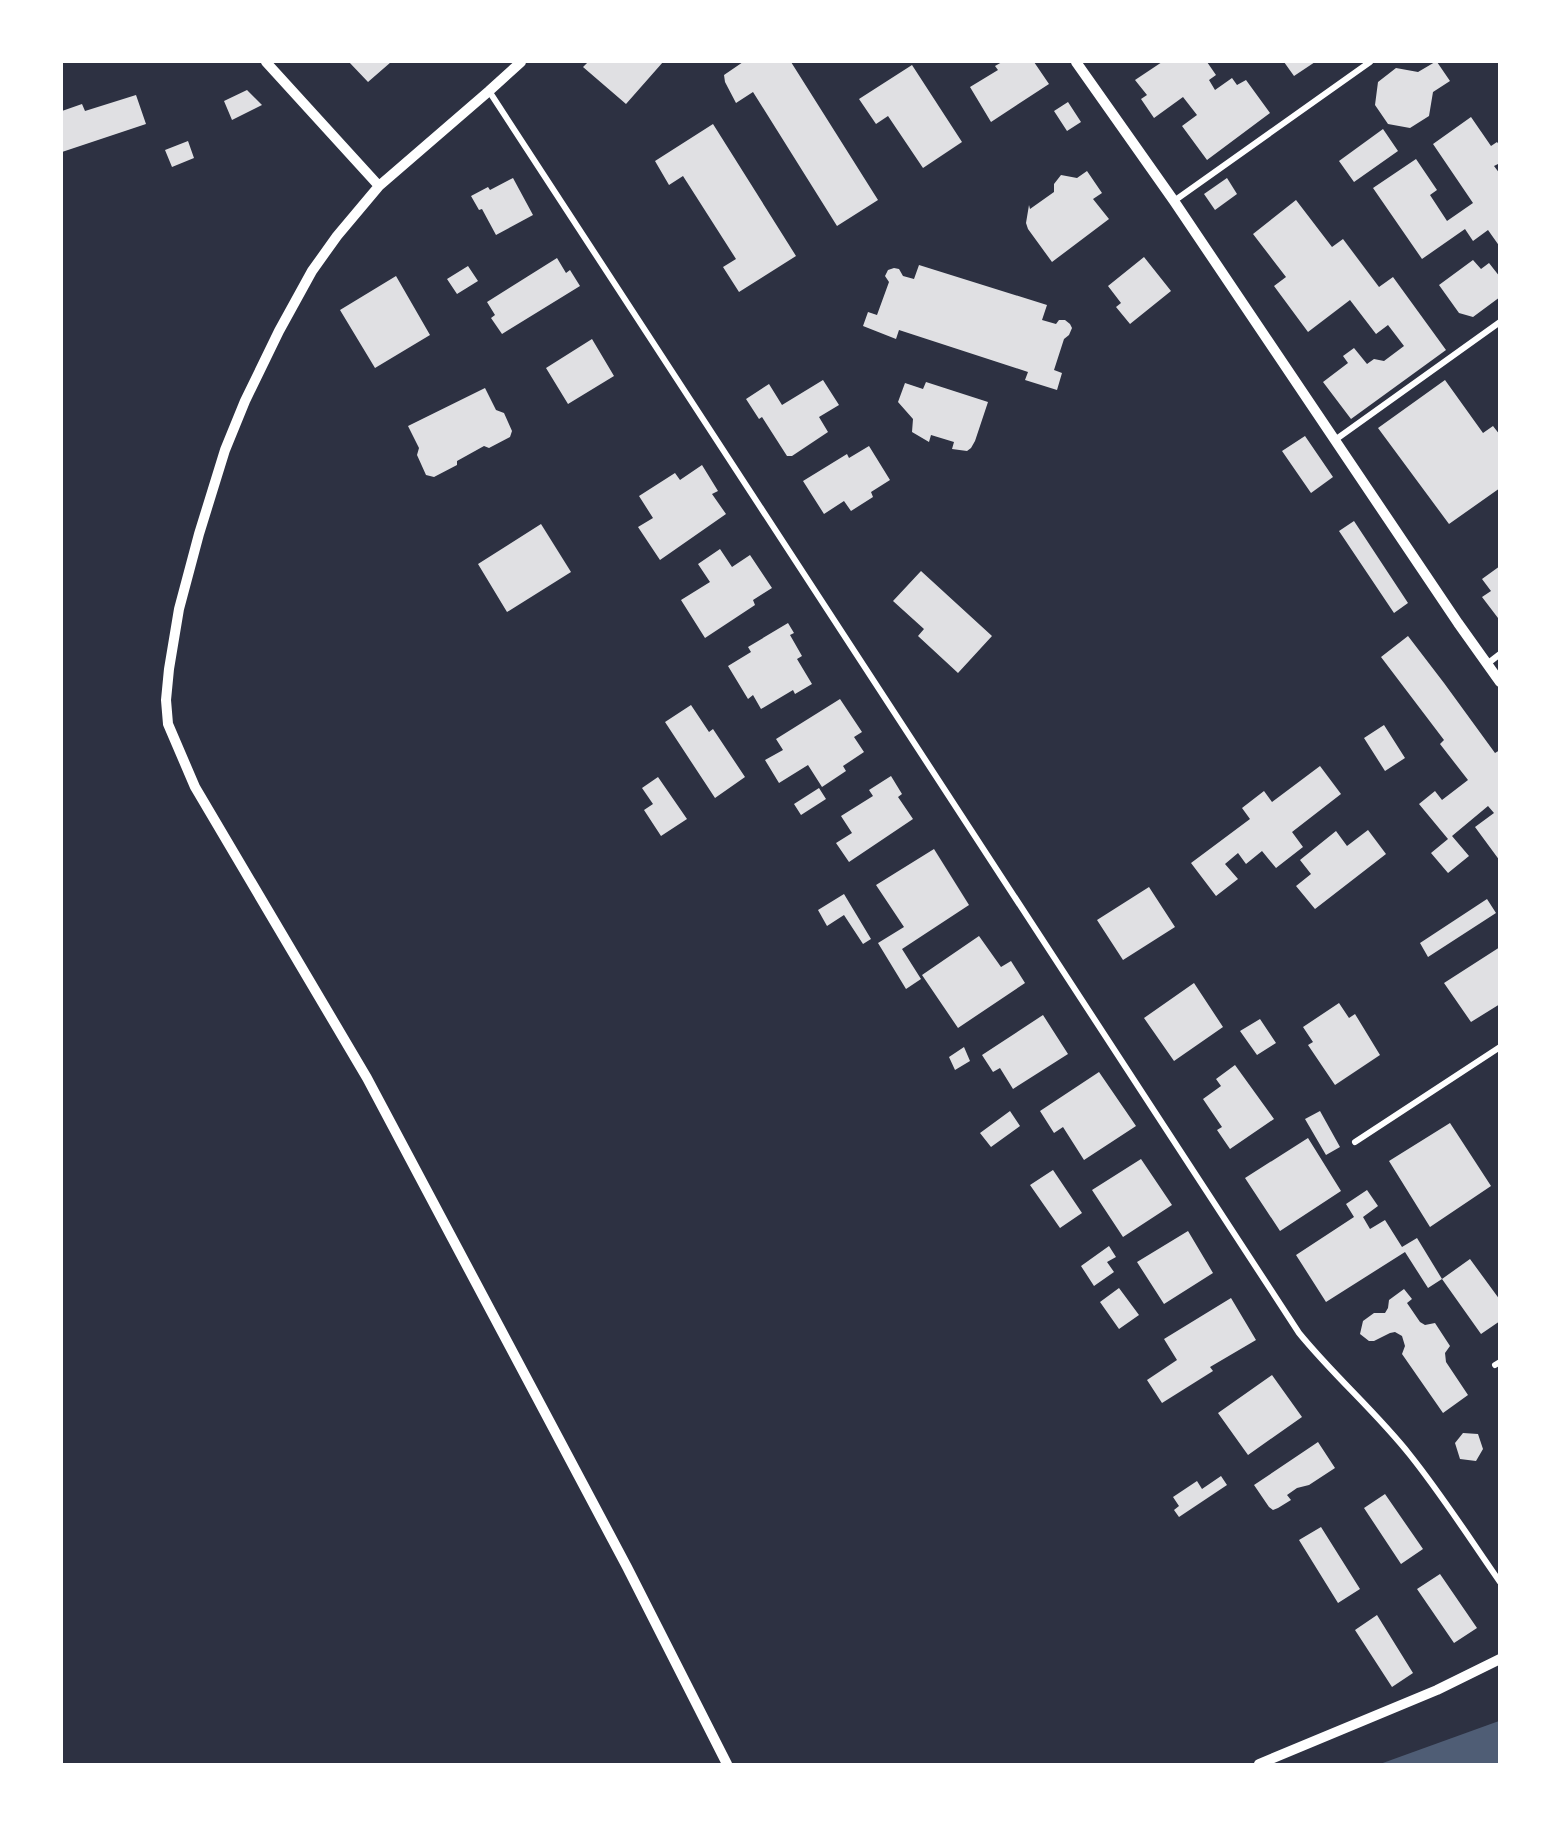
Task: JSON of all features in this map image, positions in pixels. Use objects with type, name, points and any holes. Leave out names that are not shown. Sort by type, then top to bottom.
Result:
[{"type":"street","points":[[266,62],[379,186]]},
{"type":"street","points":[[521,62],[379,186],[337,236],[312,271],[279,331],[245,401],[225,450],[179,609],[165,700],[168,724],[195,787],[367,1078],[621,1556],[727,1764]]},
{"type":"street","points":[[1076,62],[1174,201],[1500,681]]},
{"type":"street","points":[[1174,201],[1370,62]]},
{"type":"street","points":[[489,92],[1299,1333],[1322,1361],[1387,1427],[1410,1455],[1500,1582]]},
{"type":"street","points":[[1335,440],[1500,322]]},
{"type":"street","points":[[1487,664],[1500,654]]},
{"type":"street","points":[[1354,1142],[1500,1047]]},
{"type":"street","points":[[1259,1764],[1437,1690],[1500,1659]]},
{"type":"water","points":[[1499,1721],[1499,1764],[1380,1764]]},
{"type":"building","points":[[349,62],[391,62],[368,82]]},
{"type":"building","points":[[588,62],[663,62],[626,104],[583,67]]},
{"type":"building","points":[[743,62],[791,62],[878,200],[837,226],[753,92],[736,103],[725,82],[724,75]]},
{"type":"building","points":[[1002,62],[1034,62],[1049,84],[991,122],[970,87],[998,70],[995,66]]},
{"type":"building","points":[[1162,62],[1207,62],[1216,75],[1209,80],[1215,90],[1232,78],[1237,85],[1246,80],[1270,113],[1207,160],[1182,126],[1197,115],[1183,97],[1154,118],[1141,99],[1147,95],[1135,80]]},
{"type":"building","points":[[1284,62],[1315,62],[1294,76]]},
{"type":"building","points":[[1435,62],[1450,81],[1433,92],[1429,116],[1410,128],[1388,124],[1375,105],[1378,82],[1396,68],[1418,72]]},
{"type":"building","points":[[912,65],[962,142],[923,168],[888,116],[876,124],[859,99]]},
{"type":"building","points":[[247,90],[262,105],[232,120],[224,101]]},
{"type":"building","points":[[136,95],[146,124],[62,152],[62,111],[82,104],[85,111]]},
{"type":"building","points":[[1068,102],[1081,122],[1067,131],[1054,111]]},
{"type":"building","points":[[1471,117],[1491,146],[1497,142],[1500,146],[1500,163],[1494,166],[1500,174],[1500,247],[1488,230],[1473,241],[1465,229],[1422,259],[1373,188],[1416,159],[1437,190],[1430,195],[1447,221],[1473,203],[1433,144]]},
{"type":"building","points":[[713,124],[796,256],[739,292],[723,267],[736,259],[683,176],[669,185],[655,161]]},
{"type":"building","points":[[1383,129],[1398,151],[1354,182],[1339,161]]},
{"type":"building","points":[[188,141],[194,158],[172,167],[165,150]]},
{"type":"building","points":[[1087,171],[1102,193],[1093,199],[1109,219],[1052,262],[1028,229],[1026,223],[1029,205],[1030,209],[1054,192],[1054,184],[1061,175],[1077,178]]},
{"type":"building","points":[[513,178],[533,215],[496,235],[482,209],[479,210],[471,196],[488,187],[490,190]]},
{"type":"building","points":[[1227,178],[1237,194],[1215,210],[1204,194]]},
{"type":"building","points":[[1296,200],[1332,247],[1343,239],[1379,287],[1393,277],[1446,350],[1351,419],[1323,382],[1348,363],[1343,356],[1354,348],[1367,364],[1374,359],[1384,361],[1404,346],[1388,325],[1376,334],[1350,300],[1308,332],[1274,286],[1286,277],[1253,234]]},
{"type":"building","points":[[1144,257],[1171,291],[1130,324],[1116,307],[1121,303],[1108,286]]},
{"type":"building","points":[[557,258],[566,273],[570,270],[580,286],[502,334],[491,318],[495,315],[487,302]]},
{"type":"building","points":[[1473,260],[1481,269],[1489,263],[1500,277],[1500,297],[1473,317],[1459,313],[1439,285]]},
{"type":"building","points":[[919,265],[1047,305],[1042,320],[1056,324],[1059,320],[1065,320],[1070,324],[1072,328],[1064,339],[1054,370],[1062,373],[1057,390],[1025,380],[1028,372],[899,330],[896,339],[863,326],[868,312],[877,315],[889,282],[885,276],[888,270],[899,269],[903,276],[914,279]]},
{"type":"building","points":[[468,266],[478,281],[457,294],[447,279]]},
{"type":"building","points":[[396,276],[430,335],[375,368],[340,310]]},
{"type":"building","points":[[592,339],[614,376],[568,404],[546,368]]},
{"type":"building","points":[[823,380],[839,405],[819,417],[828,432],[792,456],[787,456],[762,417],[759,419],[746,399],[769,384],[782,405]]},
{"type":"building","points":[[1445,380],[1483,433],[1493,426],[1500,435],[1500,488],[1449,524],[1378,428]]},
{"type":"building","points":[[926,382],[988,402],[975,441],[967,451],[952,449],[954,442],[931,435],[929,442],[912,432],[913,419],[898,402],[905,383],[923,389]]},
{"type":"building","points":[[485,388],[496,410],[504,413],[512,431],[510,437],[489,448],[484,446],[457,461],[457,465],[434,477],[426,475],[417,455],[419,448],[408,426]]},
{"type":"building","points":[[1305,436],[1333,477],[1311,493],[1282,451]]},
{"type":"building","points":[[869,446],[890,480],[871,492],[873,497],[851,511],[844,501],[824,514],[803,481],[847,454],[849,458]]},
{"type":"building","points":[[702,465],[718,491],[712,494],[726,514],[660,560],[638,527],[653,518],[639,496],[675,473],[680,480]]},
{"type":"building","points":[[1354,521],[1408,603],[1394,613],[1339,531]]},
{"type":"building","points":[[541,524],[571,572],[507,612],[478,564]]},
{"type":"building","points":[[720,549],[732,567],[750,555],[772,588],[753,600],[755,605],[705,638],[681,600],[710,582],[698,564]]},
{"type":"building","points":[[1500,566],[1500,617],[1498,618],[1482,597],[1491,591],[1482,579]]},
{"type":"building","points":[[921,571],[992,636],[958,673],[918,636],[924,629],[893,601]]},
{"type":"building","points":[[788,623],[794,633],[790,635],[802,656],[797,659],[812,684],[795,694],[793,690],[761,709],[753,695],[748,699],[728,666],[751,652],[748,647]]},
{"type":"building","points":[[1408,636],[1495,753],[1500,750],[1500,861],[1475,827],[1494,813],[1488,806],[1452,836],[1469,856],[1448,873],[1431,853],[1448,839],[1419,804],[1435,791],[1442,800],[1468,780],[1440,744],[1444,740],[1381,657]]},
{"type":"building","points":[[840,699],[862,732],[854,737],[864,752],[843,766],[846,771],[822,787],[808,765],[779,783],[765,760],[783,750],[776,739]]},
{"type":"building","points":[[691,705],[709,732],[713,729],[745,777],[715,798],[665,722]]},
{"type":"building","points":[[1384,725],[1405,758],[1385,771],[1364,738]]},
{"type":"building","points":[[1320,766],[1341,794],[1292,832],[1303,847],[1276,868],[1262,851],[1246,864],[1238,853],[1225,864],[1238,879],[1216,896],[1191,863],[1250,819],[1242,808],[1264,791],[1272,802]]},
{"type":"building","points":[[891,776],[902,794],[898,797],[913,819],[849,862],[836,843],[852,833],[841,816],[873,796],[869,790]]},
{"type":"building","points":[[658,777],[687,819],[661,836],[644,810],[653,804],[642,788]]},
{"type":"building","points":[[819,788],[826,799],[801,815],[794,804]]},
{"type":"building","points":[[1368,830],[1386,854],[1315,909],[1296,886],[1311,874],[1300,860],[1336,831],[1347,846]]},
{"type":"building","points":[[934,849],[969,905],[902,949],[921,979],[906,989],[878,943],[904,927],[876,885]]},
{"type":"building","points":[[1149,887],[1175,927],[1123,960],[1097,920]]},
{"type":"building","points":[[844,894],[871,939],[863,944],[844,915],[827,926],[818,910]]},
{"type":"building","points":[[1487,899],[1496,913],[1428,957],[1420,943]]},
{"type":"building","points":[[979,936],[1001,967],[1011,961],[1025,983],[958,1028],[922,975]]},
{"type":"building","points":[[1500,947],[1500,1004],[1471,1022],[1444,983]]},
{"type":"building","points":[[1194,983],[1223,1027],[1174,1061],[1144,1018]]},
{"type":"building","points":[[1339,1003],[1349,1018],[1355,1014],[1380,1055],[1335,1085],[1308,1045],[1313,1042],[1303,1027]]},
{"type":"building","points":[[1043,1015],[1068,1054],[1013,1089],[1000,1068],[993,1072],[982,1055]]},
{"type":"building","points":[[1260,1019],[1276,1043],[1257,1055],[1240,1031]]},
{"type":"building","points":[[964,1047],[970,1061],[955,1070],[949,1057]]},
{"type":"building","points":[[1235,1065],[1274,1119],[1230,1149],[1217,1130],[1222,1127],[1203,1099],[1221,1086],[1216,1079]]},
{"type":"building","points":[[1099,1072],[1136,1126],[1084,1160],[1063,1127],[1054,1133],[1040,1111]]},
{"type":"building","points":[[1010,1111],[1020,1126],[991,1147],[980,1133]]},
{"type":"building","points":[[1320,1111],[1340,1147],[1326,1155],[1305,1119]]},
{"type":"building","points":[[1450,1123],[1491,1186],[1430,1227],[1389,1161]]},
{"type":"building","points":[[1308,1138],[1341,1191],[1280,1231],[1245,1178]]},
{"type":"building","points":[[1141,1159],[1172,1205],[1123,1237],[1092,1190]]},
{"type":"building","points":[[1053,1170],[1082,1213],[1060,1228],[1030,1185]]},
{"type":"building","points":[[1367,1190],[1378,1206],[1363,1217],[1370,1229],[1385,1220],[1402,1247],[1417,1238],[1442,1279],[1428,1288],[1405,1252],[1326,1302],[1296,1255],[1354,1217],[1346,1204]]},
{"type":"building","points":[[1188,1231],[1213,1273],[1164,1304],[1137,1262]]},
{"type":"building","points":[[1109,1246],[1116,1257],[1107,1262],[1114,1272],[1094,1286],[1081,1266]]},
{"type":"building","points":[[1470,1259],[1500,1300],[1500,1321],[1481,1334],[1442,1279]]},
{"type":"building","points":[[1119,1288],[1139,1315],[1119,1329],[1100,1302]]},
{"type":"building","points":[[1404,1289],[1412,1299],[1407,1303],[1420,1322],[1425,1325],[1435,1323],[1450,1346],[1445,1353],[1446,1362],[1468,1395],[1443,1413],[1402,1354],[1405,1346],[1402,1336],[1395,1332],[1369,1341],[1360,1334],[1363,1321],[1374,1313],[1385,1313],[1389,1300]]},
{"type":"building","points":[[1231,1298],[1256,1340],[1210,1367],[1213,1371],[1162,1403],[1147,1380],[1177,1360],[1164,1339]]},
{"type":"building","points":[[1272,1375],[1302,1417],[1248,1455],[1218,1413]]},
{"type":"building","points":[[1463,1433],[1478,1434],[1483,1449],[1476,1461],[1460,1459],[1455,1443]]},
{"type":"building","points":[[1318,1442],[1335,1468],[1309,1485],[1297,1488],[1287,1495],[1291,1500],[1273,1510],[1254,1485]]},
{"type":"building","points":[[1221,1476],[1227,1485],[1179,1517],[1174,1510],[1179,1506],[1173,1497],[1197,1481],[1202,1489]]},
{"type":"building","points":[[1385,1494],[1423,1549],[1401,1564],[1364,1508]]},
{"type":"building","points":[[1321,1527],[1360,1589],[1338,1603],[1299,1540]]},
{"type":"building","points":[[1440,1574],[1477,1628],[1454,1643],[1417,1589]]},
{"type":"building","points":[[1377,1615],[1413,1673],[1392,1687],[1355,1630]]}]
